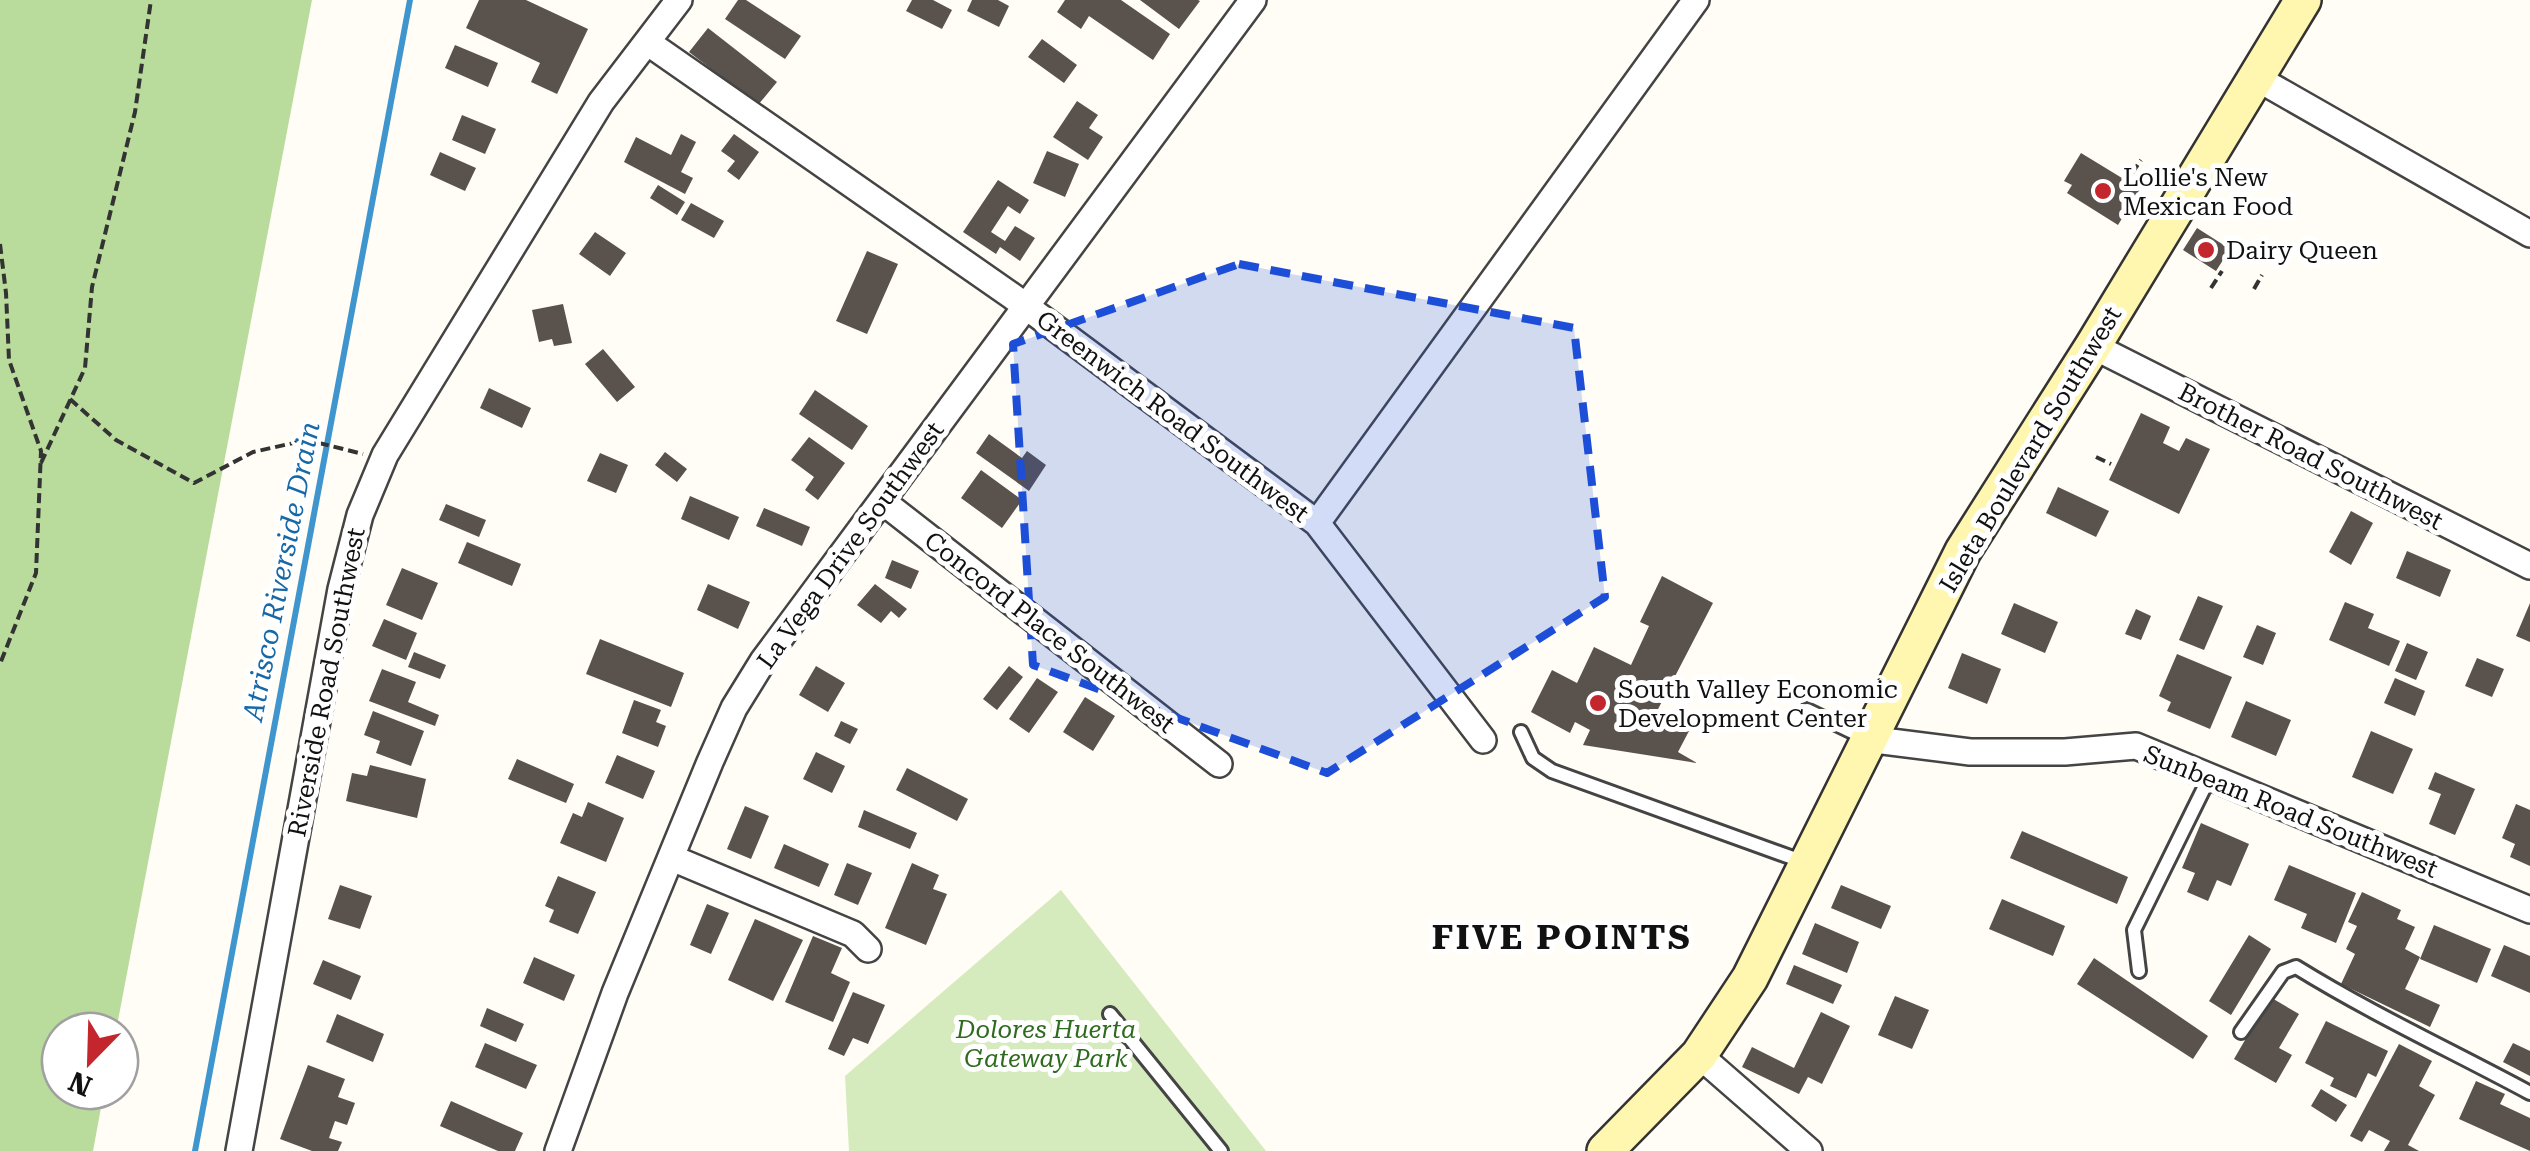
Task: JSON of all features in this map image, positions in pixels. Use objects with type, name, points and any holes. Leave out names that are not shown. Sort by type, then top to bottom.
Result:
[{"type":"main road","name":"Isleta Boulevard Southwest","points":[[1605,1151],[1699,1055],[1750,978],[1963,550],[2093,346],[2303,0]]},
{"type":"street","name":"Riverside Road Southwest","points":[[239,1151],[341,589],[360,515],[385,455],[601,102],[679,0]]},
{"type":"street","name":"La Vega Drive Southwest","points":[[558,1151],[615,993],[734,708],[764,661],[1252,0]]},
{"type":"street","name":"Greenwich Road Southwest","points":[[647,42],[1026,307],[1317,523],[1696,0]]},
{"type":"street","points":[[2255,77],[2530,234]]},
{"type":"street","name":"Brother Road Southwest","points":[[2093,346],[2530,566]]},
{"type":"street","name":"Concord Place Southwest","points":[[882,501],[1219,764]]},
{"type":"street","points":[[1317,523],[1483,740]]},
{"type":"street","name":"Sunbeam Road Southwest","points":[[1867,738],[1970,752],[2065,752],[2136,746],[2530,910]]},
{"type":"street","points":[[672,858],[854,934],[868,950]]},
{"type":"street","points":[[1699,1055],[1810,1151]]},
{"type":"lane","points":[[1808,710],[1867,738]]},
{"type":"lane","points":[[1521,732],[1533,758],[1552,771],[1806,863]]},
{"type":"lane","points":[[2139,972],[2134,930],[2210,776]]},
{"type":"lane","points":[[2241,1032],[2282,972],[2296,967],[2345,997],[2530,1093]]},
{"type":"lane","points":[[1110,1014],[1221,1151]]},
{"type":"path","points":[[41,463],[85,368],[92,287],[135,112],[151,0]]},
{"type":"path","points":[[2132,172],[2141,160]]},
{"type":"path","points":[[0,244],[9,360],[42,451],[36,573],[0,664]]},
{"type":"path","points":[[2210,288],[2222,271]]},
{"type":"path","points":[[2254,288],[2262,276]]},
{"type":"path","points":[[70,399],[116,440],[194,484],[254,452],[307,440],[338,446]]},
{"type":"path","points":[[2096,457],[2111,464]]},
{"type":"highlighted area","points":[[1239,264],[1574,328],[1605,597],[1327,773],[1033,665],[1013,344]]},
{"type":"green space","points":[[0,0],[312,0],[120,1011],[40,1011],[40,1111],[100,1111],[93,1151],[0,1151]]},
{"type":"green space","name":"Dolores Huerta Gateway Park","points":[[1061,890],[1266,1151],[849,1151],[845,1076]]},
{"type":"building","points":[[479,0],[526,0],[588,29],[557,94],[531,82],[540,63],[466,28]]},
{"type":"building","points":[[738,0],[746,0],[801,36],[785,59],[725,19]]},
{"type":"building","points":[[912,0],[933,0],[952,10],[942,29],[906,11]]},
{"type":"building","points":[[972,0],[998,0],[1009,6],[999,27],[967,11]]},
{"type":"building","points":[[1065,0],[1121,0],[1170,34],[1153,60],[1089,16],[1081,29],[1057,12]]},
{"type":"building","points":[[1140,0],[1198,0],[1200,1],[1179,29]]},
{"type":"building","points":[[708,28],[777,82],[758,105],[689,52]]},
{"type":"building","points":[[1042,39],[1077,65],[1064,83],[1028,57]]},
{"type":"building","points":[[455,45],[498,63],[488,87],[445,68]]},
{"type":"building","points":[[1077,101],[1098,115],[1089,128],[1103,137],[1088,160],[1053,137]]},
{"type":"building","points":[[462,115],[496,129],[485,154],[452,140]]},
{"type":"building","points":[[681,134],[696,142],[681,172],[693,178],[685,194],[624,162],[636,137],[671,155]]},
{"type":"building","points":[[734,134],[759,152],[739,180],[727,171],[735,161],[721,151]]},
{"type":"building","points":[[1047,151],[1079,164],[1065,197],[1033,183]]},
{"type":"building","points":[[440,152],[476,168],[465,191],[430,175]]},
{"type":"building","name":"Lollie's New Mexican Food","points":[[2081,153],[2140,189],[2118,225],[2067,193],[2072,185],[2064,181]]},
{"type":"building","points":[[998,180],[1029,200],[1020,214],[1008,206],[991,232],[1005,241],[1015,226],[1035,238],[1020,261],[1000,247],[996,254],[963,232]]},
{"type":"building","points":[[658,185],[685,202],[677,215],[650,198]]},
{"type":"building","points":[[691,203],[724,221],[714,238],[681,220]]},
{"type":"building","name":"Dairy Queen","points":[[2197,228],[2230,249],[2216,271],[2183,250]]},
{"type":"building","points":[[595,232],[626,253],[610,276],[579,254]]},
{"type":"building","points":[[867,251],[898,264],[867,334],[836,321]]},
{"type":"building","points":[[563,304],[572,343],[554,346],[552,339],[539,342],[532,310]]},
{"type":"building","points":[[603,349],[635,387],[617,402],[585,364]]},
{"type":"building","points":[[489,388],[531,408],[522,428],[480,408]]},
{"type":"building","points":[[815,390],[868,426],[852,450],[799,414]]},
{"type":"building","points":[[2141,413],[2170,427],[2163,443],[2179,451],[2186,438],[2210,449],[2179,514],[2109,480]]},
{"type":"building","points":[[989,434],[1022,458],[1027,451],[1046,465],[1029,491],[976,453]]},
{"type":"building","points":[[809,437],[845,463],[818,500],[805,490],[814,477],[791,460]]},
{"type":"building","points":[[665,452],[687,469],[677,482],[655,465]]},
{"type":"building","points":[[600,453],[628,465],[616,493],[587,481]]},
{"type":"building","points":[[981,470],[1022,500],[1002,528],[961,498]]},
{"type":"building","points":[[2058,487],[2109,511],[2096,537],[2046,513]]},
{"type":"building","points":[[690,496],[739,517],[729,540],[681,519]]},
{"type":"building","points":[[446,504],[486,520],[479,537],[439,520]]},
{"type":"building","points":[[764,508],[810,527],[802,546],[756,526]]},
{"type":"building","points":[[2351,511],[2373,523],[2351,565],[2329,552]]},
{"type":"building","points":[[467,542],[521,564],[512,586],[458,563]]},
{"type":"building","points":[[2407,551],[2451,570],[2440,597],[2396,578]]},
{"type":"building","points":[[892,560],[919,571],[911,589],[885,578]]},
{"type":"building","points":[[402,568],[438,583],[422,620],[386,605]]},
{"type":"building","name":"South Valley Economic Development Center","points":[[1662,576],[1713,603],[1656,713],[1689,731],[1678,752],[1697,763],[1583,745],[1590,730],[1575,722],[1570,733],[1531,712],[1552,670],[1577,683],[1594,647],[1631,665],[1649,626],[1640,622]]},
{"type":"building","points":[[708,584],[750,602],[738,629],[697,610]]},
{"type":"building","points":[[875,584],[907,609],[899,618],[891,611],[881,623],[857,605]]},
{"type":"building","points":[[2198,596],[2223,606],[2204,650],[2179,640]]},
{"type":"building","points":[[2345,602],[2374,614],[2368,628],[2400,641],[2389,666],[2329,640]]},
{"type":"building","points":[[2014,603],[2058,622],[2045,653],[2001,634]]},
{"type":"building","points":[[2530,603],[2530,642],[2516,636]]},
{"type":"building","points":[[2136,609],[2151,616],[2141,640],[2125,634]]},
{"type":"building","points":[[384,619],[417,633],[406,660],[372,646]]},
{"type":"building","points":[[2257,625],[2276,633],[2263,665],[2243,657]]},
{"type":"building","points":[[600,639],[684,673],[671,707],[586,674]]},
{"type":"building","points":[[2407,643],[2428,652],[2416,680],[2395,671]]},
{"type":"building","points":[[414,652],[446,665],[440,679],[408,667]]},
{"type":"building","points":[[1962,653],[2001,669],[1987,704],[1948,688]]},
{"type":"building","points":[[2177,654],[2232,677],[2210,729],[2167,711],[2171,702],[2159,696]]},
{"type":"building","points":[[2477,658],[2504,669],[2492,697],[2465,686]]},
{"type":"building","points":[[816,666],[845,683],[828,712],[799,695]]},
{"type":"building","points":[[1009,666],[1023,677],[997,710],[983,699]]},
{"type":"building","points":[[382,669],[416,682],[408,702],[439,715],[435,726],[369,701]]},
{"type":"building","points":[[1037,678],[1058,692],[1029,733],[1009,719]]},
{"type":"building","points":[[2395,678],[2425,691],[2415,716],[2384,703]]},
{"type":"building","points":[[1085,697],[1115,716],[1093,751],[1063,732]]},
{"type":"building","points":[[634,700],[661,710],[656,722],[666,726],[658,747],[622,733]]},
{"type":"building","points":[[2246,701],[2291,720],[2276,756],[2231,737]]},
{"type":"building","points":[[373,711],[424,731],[411,766],[376,753],[380,741],[364,735]]},
{"type":"building","points":[[841,721],[858,729],[850,744],[834,736]]},
{"type":"building","points":[[2371,731],[2413,749],[2393,794],[2352,777]]},
{"type":"building","points":[[816,752],[845,766],[832,793],[803,779]]},
{"type":"building","points":[[617,755],[655,771],[643,799],[605,783]]},
{"type":"building","points":[[517,759],[574,784],[566,803],[508,779]]},
{"type":"building","points":[[370,765],[426,779],[417,818],[346,801],[352,773],[367,776]]},
{"type":"building","points":[[907,768],[968,799],[957,821],[896,790]]},
{"type":"building","points":[[2435,772],[2475,789],[2455,835],[2429,824],[2441,794],[2428,789]]},
{"type":"building","points":[[588,802],[624,818],[606,862],[560,843],[573,813],[582,817]]},
{"type":"building","points":[[2516,804],[2530,810],[2530,866],[2510,857],[2515,844],[2502,838]]},
{"type":"building","points":[[745,806],[769,816],[751,859],[727,849]]},
{"type":"building","points":[[864,810],[917,833],[910,849],[858,827]]},
{"type":"building","points":[[2201,823],[2249,844],[2231,886],[2217,880],[2208,901],[2187,892],[2195,873],[2182,868]]},
{"type":"building","points":[[2022,831],[2128,877],[2117,904],[2010,858]]},
{"type":"building","points":[[784,844],[829,864],[819,887],[774,868]]},
{"type":"building","points":[[847,863],[872,873],[858,905],[834,895]]},
{"type":"building","points":[[912,863],[939,875],[933,889],[947,894],[926,945],[885,928]]},
{"type":"building","points":[[2289,865],[2356,893],[2336,943],[2301,928],[2307,914],[2274,900]]},
{"type":"building","points":[[558,876],[596,892],[578,934],[549,922],[554,910],[545,906]]},
{"type":"building","points":[[340,885],[372,896],[360,929],[328,919]]},
{"type":"building","points":[[1841,885],[1891,906],[1881,929],[1831,908]]},
{"type":"building","points":[[2362,892],[2401,910],[2397,919],[2415,927],[2405,949],[2420,957],[2405,989],[2440,1005],[2430,1027],[2341,984],[2355,954],[2346,949],[2357,926],[2348,922]]},
{"type":"building","points":[[2002,899],[2065,926],[2053,956],[1989,929]]},
{"type":"building","points":[[707,904],[729,913],[711,954],[690,945]]},
{"type":"building","points":[[755,919],[803,940],[773,1001],[728,980]]},
{"type":"building","points":[[1815,923],[1859,942],[1847,973],[1802,954]]},
{"type":"building","points":[[2434,925],[2491,949],[2477,983],[2420,959]]},
{"type":"building","points":[[2249,935],[2271,949],[2231,1015],[2209,1001]]},
{"type":"building","points":[[813,936],[842,948],[831,973],[850,982],[833,1022],[785,1002]]},
{"type":"building","points":[[2504,945],[2530,956],[2530,993],[2491,976]]},
{"type":"building","points":[[534,957],[575,975],[564,1001],[523,983]]},
{"type":"building","points":[[2094,958],[2208,1036],[2193,1059],[2077,984]]},
{"type":"building","points":[[323,960],[361,976],[351,1000],[313,984]]},
{"type":"building","points":[[1794,965],[1842,985],[1833,1004],[1786,984]]},
{"type":"building","points":[[853,992],[885,1005],[868,1044],[853,1038],[844,1056],[828,1049]]},
{"type":"building","points":[[1895,996],[1929,1010],[1912,1049],[1878,1035]]},
{"type":"building","points":[[2270,997],[2299,1014],[2279,1048],[2292,1055],[2276,1083],[2234,1059]]},
{"type":"building","points":[[487,1008],[524,1024],[516,1042],[480,1026]]},
{"type":"building","points":[[1821,1012],[1850,1026],[1822,1084],[1808,1077],[1799,1094],[1742,1067],[1752,1047],[1794,1068]]},
{"type":"building","points":[[337,1014],[384,1034],[373,1062],[326,1042]]},
{"type":"building","points":[[2326,1021],[2388,1051],[2376,1077],[2368,1073],[2356,1098],[2330,1086],[2334,1078],[2305,1063]]},
{"type":"building","points":[[485,1043],[537,1065],[526,1089],[475,1067]]},
{"type":"building","points":[[2513,1043],[2530,1051],[2530,1076],[2503,1062]]},
{"type":"building","points":[[2399,1044],[2432,1061],[2419,1086],[2435,1095],[2408,1145],[2419,1151],[2384,1151],[2390,1141],[2369,1130],[2362,1142],[2350,1136]]},
{"type":"building","points":[[308,1065],[345,1079],[338,1097],[355,1103],[347,1125],[335,1121],[329,1138],[342,1142],[338,1151],[312,1151],[280,1139]]},
{"type":"building","points":[[2476,1081],[2505,1094],[2500,1104],[2530,1118],[2530,1151],[2459,1119]]},
{"type":"building","points":[[2321,1089],[2347,1105],[2336,1122],[2311,1106]]},
{"type":"building","points":[[451,1101],[523,1133],[515,1151],[498,1151],[440,1126]]},
{"type":"waterway","name":"Atrisco Riverside Drain","points":[[195,1151],[410,0]]},
{"type":"place","name":"Lollie's New Mexican Food","points":[[2103,191]]},
{"type":"place","name":"Dairy Queen","points":[[2206,250]]},
{"type":"place","name":"South Valley Economic Development Center","points":[[1598,703]]},
{"type":"district","name":"FIVE POINTS","points":[[1562,937]]}]
